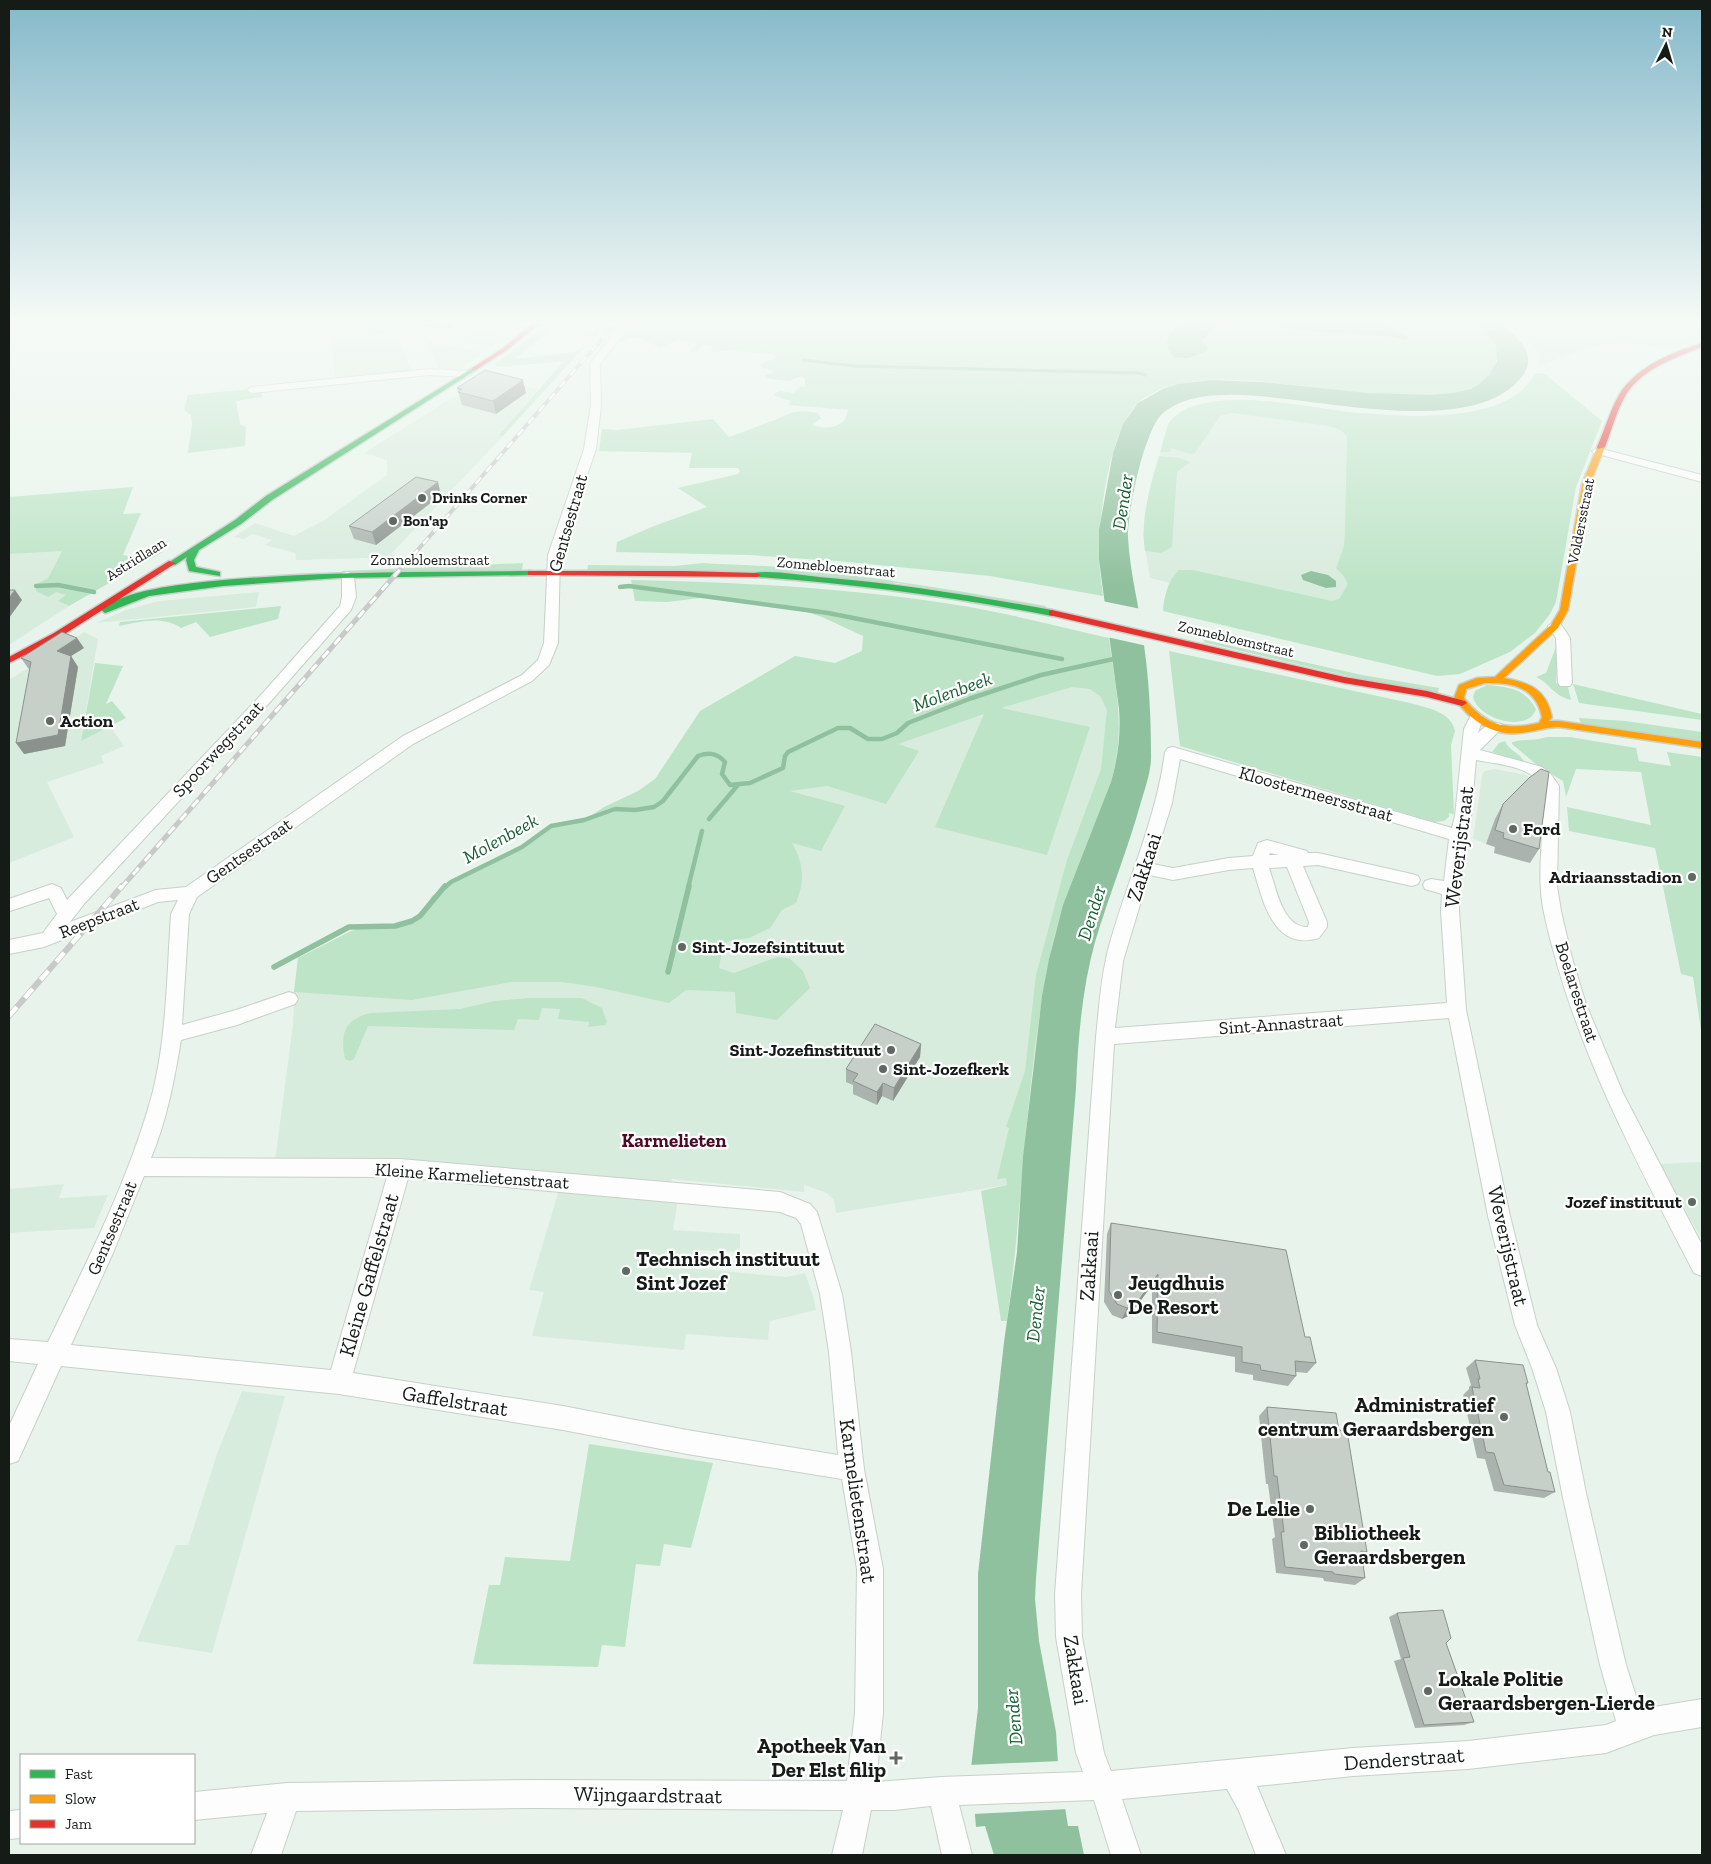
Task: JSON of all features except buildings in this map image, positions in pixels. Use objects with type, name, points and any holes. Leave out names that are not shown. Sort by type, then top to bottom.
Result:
[{"type":"main road","name":"Astridlaan","points":[[9,660],[168,575],[196,548],[254,511],[269,498],[407,411]]},
{"type":"main road","name":"Voldersstraat","points":[[1536,660],[1551,630],[1564,610],[1586,484],[1616,411]]},
{"type":"main road","name":"Astridlaan","points":[[23,651],[34,640],[162,560],[248,507],[269,498]]},
{"type":"main road","points":[[196,548],[190,558],[191,567],[196,571],[217,574]]},
{"type":"main road","points":[[162,560],[161,565],[168,575]]},
{"type":"main road","points":[[549,560],[569,560]]},
{"type":"main road","name":"Zonnebloemstraat","points":[[217,574],[490,562]]},
{"type":"main road","name":"Zonnebloemstraat","points":[[725,562],[847,571],[954,586],[1056,608],[1189,643],[1358,683],[1440,695],[1462,703],[1476,718],[1496,727],[1529,730],[1543,724],[1564,725],[1702,745]]},
{"type":"main road","name":"Zonnebloemstraat","points":[[196,586],[304,576],[683,572],[806,578],[896,587],[1056,608],[1142,622]]},
{"type":"main road","points":[[137,576],[217,574]]},
{"type":"main road","points":[[168,575],[154,581],[162,585],[196,586]]},
{"type":"main road","points":[[56,636],[70,631],[118,602],[146,593],[196,586]]},
{"type":"main road","name":"Voldersstraat","points":[[1499,678],[1551,630]]},
{"type":"main road","points":[[1529,676],[1530,690]]},
{"type":"main road","points":[[1396,677],[1462,688]]},
{"type":"main road","points":[[1462,703],[1460,693],[1468,682],[1477,679],[1499,678],[1520,684],[1550,706],[1543,724]]},
{"type":"street","name":"Gentsestraat","points":[[9,1452],[102,1253],[149,1139],[163,1089],[172,1035],[180,914],[190,893],[408,740],[527,678],[537,670],[548,654],[551,643],[552,574],[549,560],[590,449],[595,411]]},
{"type":"street","points":[[1598,451],[1702,479]]},
{"type":"street","name":"Spoorwegstraat","points":[[50,936],[67,913],[105,870],[266,698],[346,606],[350,592],[348,576]]},
{"type":"street","points":[[1551,630],[1563,638],[1565,683]]},
{"type":"street","name":"Weverijstraat","points":[[1476,718],[1471,729],[1463,816],[1450,889],[1457,1010],[1499,1216],[1526,1325],[1544,1368],[1558,1412],[1574,1493],[1613,1664],[1632,1730]]},
{"type":"street","points":[[1469,753],[1486,734],[1496,727]]},
{"type":"street","name":"Kloostermeersstraat","points":[[1173,752],[1458,836]]},
{"type":"street","name":"Zakkaai","points":[[1126,1855],[1114,1813],[1090,1753],[1069,1637],[1068,1594],[1105,1037],[1111,978],[1117,950],[1171,776],[1173,752]]},
{"type":"street","name":"Boelarestraat","points":[[1469,753],[1532,769],[1542,774],[1552,787],[1548,890],[1567,969],[1588,1033],[1615,1093],[1648,1163],[1702,1266]]},
{"type":"street","points":[[1294,861],[1318,922],[1316,930],[1310,934],[1294,932],[1283,924],[1259,862],[1264,847],[1267,846],[1412,880]]},
{"type":"street","points":[[1144,868],[1173,874],[1229,864],[1318,859]]},
{"type":"street","points":[[1431,885],[1450,889]]},
{"type":"street","points":[[10,905],[52,890],[58,894],[63,910],[67,913]]},
{"type":"street","name":"Reepstraat","points":[[9,947],[38,942],[156,896],[190,893]]},
{"type":"street","points":[[172,1035],[289,1000]]},
{"type":"street","name":"Sint-Annastraat","points":[[1105,1037],[1457,1010]]},
{"type":"street","name":"Kleine Karmelietenstraat","points":[[138,1166],[400,1168],[780,1202],[803,1211]]},
{"type":"street","name":"Kleine Gaffelstraat","points":[[338,1382],[400,1168]]},
{"type":"street","name":"Karmelietenstraat","points":[[803,1211],[810,1219],[831,1294],[840,1352],[852,1469],[870,1569],[869,1713],[860,1796],[847,1855]]},
{"type":"street","name":"Gaffelstraat","points":[[9,1350],[338,1382],[563,1418],[686,1442],[852,1469]]},
{"type":"street","name":"Denderstraat","points":[[1102,1785],[1353,1762],[1468,1755],[1606,1739],[1654,1721],[1702,1712]]},
{"type":"street","points":[[1234,1773],[1250,1802],[1271,1855]]},
{"type":"street","name":"Wijngaardstraat","points":[[195,1806],[287,1797],[534,1794],[894,1796],[954,1790],[1102,1785]]},
{"type":"street","points":[[954,1790],[957,1855]]},
{"type":"street","points":[[266,1855],[287,1797]]},
{"type":"shaded area","points":[[185,411],[238,411],[240,424],[246,427],[245,446],[188,453],[192,424],[191,415]]},
{"type":"shaded area","points":[[431,411],[520,411],[500,435],[503,436],[391,554],[394,555],[392,560],[363,558],[296,560],[295,553],[265,545],[272,540],[252,534],[244,539],[234,537],[255,523],[294,536],[323,521],[387,475],[387,460],[364,453]]},
{"type":"shaded area","points":[[520,411],[526,411],[503,436],[499,435]]},
{"type":"shaded area","points":[[803,411],[818,413],[821,418],[812,425],[825,428],[833,427],[845,420],[848,411],[1132,411],[1120,433],[1113,454],[1103,499],[1099,563],[1103,596],[990,576],[837,561],[749,555],[616,552],[617,542],[654,526],[707,507],[678,488],[738,474],[740,471],[738,468],[689,468],[692,453],[599,451],[602,429],[617,430],[713,419],[729,437],[788,414]]},
{"type":"shaded area","points":[[1183,411],[1342,411],[1412,416],[1457,414],[1474,411],[1590,411],[1602,421],[1576,487],[1556,602],[1550,614],[1535,633],[1510,652],[1460,674],[1437,676],[1163,611],[1167,589],[1179,570],[1193,570],[1332,601],[1339,599],[1348,584],[1336,568],[1344,546],[1345,533],[1347,437],[1341,430],[1329,426],[1232,413],[1220,416],[1195,453],[1189,454],[1171,448],[1170,452],[1160,452],[1169,423]]},
{"type":"shaded area","points":[[1186,411],[1341,411],[1356,413],[1347,625],[1150,578],[1143,535],[1150,489],[1169,424]]},
{"type":"shaded area","points":[[1159,456],[1180,458],[1190,462],[1177,472],[1172,547],[1161,553],[1145,551],[1144,539],[1147,503]]},
{"type":"shaded area","points":[[133,487],[123,514],[141,513],[123,555],[138,558],[154,549],[163,552],[69,606],[58,601],[66,595],[56,592],[48,597],[36,591],[37,584],[48,578],[62,551],[10,554],[9,557],[9,497]]},
{"type":"shaded area","points":[[62,550],[48,578],[37,584],[67,595],[58,601],[69,606],[9,645],[10,554]]},
{"type":"shaded area","points":[[523,563],[522,570],[341,572],[343,571]]},
{"type":"shaded area","points":[[703,563],[779,567],[854,576],[1046,606],[1045,608],[897,583],[587,573],[588,565],[674,566]]},
{"type":"shaded area","points":[[631,580],[713,582],[876,594],[995,612],[1109,638],[1117,693],[1119,727],[1116,762],[1111,782],[1065,904],[1052,945],[1036,1038],[1007,1321],[1001,1321],[981,1191],[1007,1185],[1006,1178],[997,1179],[1009,1128],[1006,1127],[1025,1071],[1036,975],[1067,860],[1101,769],[1107,710],[1100,696],[1090,689],[1072,687],[1001,708],[1090,727],[1047,855],[935,827],[984,714],[898,744],[919,751],[886,804],[827,786],[790,791],[845,806],[821,851],[792,843],[799,858],[802,873],[801,887],[796,903],[782,910],[770,928],[749,938],[727,942],[719,968],[734,973],[777,957],[789,958],[803,971],[810,988],[777,1020],[736,1013],[735,992],[686,990],[669,1003],[596,987],[562,982],[511,982],[412,1000],[294,992],[298,958],[351,931],[360,928],[391,928],[420,916],[432,896],[461,878],[494,863],[547,829],[570,824],[589,817],[604,807],[638,791],[655,779],[700,711],[795,656],[835,663],[862,651],[863,636],[804,611],[708,597],[667,602],[635,601]]},
{"type":"shaded area","points":[[259,592],[256,607],[96,623],[126,610],[159,601]]},
{"type":"shaded area","points":[[281,606],[278,619],[210,637],[196,622],[181,628],[174,624],[159,621],[143,621],[119,626],[120,622]]},
{"type":"shaded area","points":[[84,632],[98,639],[81,740],[110,726],[124,746],[101,756],[104,763],[47,782],[74,837],[9,863],[9,680]]},
{"type":"shaded area","points":[[1205,640],[1362,675],[1439,688],[1438,693],[1387,685],[1203,642]]},
{"type":"shaded area","points":[[1556,647],[1558,648],[1556,683],[1568,687],[1571,700],[1559,695],[1545,682],[1536,677],[1546,673]]},
{"type":"shaded area","points":[[1169,651],[1410,703],[1437,711],[1449,719],[1455,731],[1451,745],[1454,814],[1449,813],[1449,817],[1444,821],[1434,822],[1180,746]]},
{"type":"shaded area","points":[[95,663],[123,666],[106,704],[112,701],[126,718],[81,741]]},
{"type":"shaded area","name":"Sint-Jozefsintituut","points":[[1108,667],[1107,774],[1073,862],[1025,1071],[1007,1185],[836,1213],[834,1200],[827,1193],[804,1185],[804,1192],[672,1179],[669,1189],[275,1161],[293,1024],[294,1004],[288,994],[294,992],[298,958],[381,937],[423,923],[458,888]]},
{"type":"shaded area","points":[[1573,684],[1702,714],[1702,720],[1579,703]]},
{"type":"shaded area","points":[[1487,685],[1515,690],[1526,697],[1536,709],[1531,717],[1523,721],[1503,721],[1493,717],[1477,705],[1473,697],[1475,691]]},
{"type":"shaded area","points":[[1579,718],[1625,721],[1702,732],[1702,743],[1581,724]]},
{"type":"shaded area","points":[[1547,737],[1570,737],[1636,748],[1639,761],[1671,766],[1667,752],[1702,757],[1702,1037],[1693,977],[1681,974],[1655,848],[1569,831],[1567,807],[1651,825],[1641,772],[1576,769],[1566,797],[1563,781],[1537,765],[1512,744],[1512,742],[1516,741]]},
{"type":"shaded area","points":[[1505,741],[1524,762],[1492,752],[1499,743]]},
{"type":"shaded area","points":[[1495,769],[1526,775],[1534,779],[1527,862],[1494,853],[1495,847],[1473,839],[1482,775],[1484,771]]},
{"type":"shaded area","points":[[529,998],[582,998],[602,1008],[607,1022],[605,1025],[588,1027],[589,1022],[558,1019],[560,1009],[542,1008],[539,1020],[518,1019],[514,1030],[368,1026],[354,1059],[350,1061],[345,1059],[343,1042],[346,1029],[354,1019],[370,1013],[460,1009],[494,1001]]},
{"type":"shaded area","name":"Jozef instituut","points":[[1702,1162],[1702,1240],[1659,1164]]},
{"type":"shaded area","points":[[64,1184],[59,1198],[108,1195],[94,1228],[9,1233],[9,1189]]},
{"type":"shaded area","name":"Technisch instituut Sint Jozef","points":[[559,1190],[678,1200],[673,1230],[740,1234],[740,1252],[695,1250],[691,1268],[786,1277],[805,1273],[816,1310],[770,1321],[768,1340],[686,1334],[684,1350],[532,1336],[544,1292],[529,1290]]},
{"type":"shaded area","points":[[242,1391],[285,1396],[212,1653],[137,1641],[176,1545],[188,1545],[217,1454]]},
{"type":"shaded area","points":[[589,1444],[713,1463],[691,1548],[664,1544],[660,1566],[636,1564],[625,1647],[602,1645],[598,1667],[473,1664],[489,1585],[500,1585],[505,1557],[570,1561]]},
{"type":"water","name":"Dender","points":[[1132,411],[1166,411],[1155,423],[1143,454],[1128,526],[1131,565],[1147,672],[1151,725],[1151,765],[1136,820],[1095,942],[1084,996],[1079,1033],[1035,1599],[1039,1641],[1056,1732],[1058,1763],[1068,1826],[1078,1826],[1084,1855],[994,1855],[985,1826],[976,1827],[971,1768],[978,1708],[978,1574],[1004,1342],[1017,1252],[1023,1157],[1042,996],[1063,905],[1111,782],[1118,746],[1119,709],[1099,560],[1099,530],[1113,453],[1123,424]]},
{"type":"water","points":[[1311,571],[1328,575],[1336,581],[1336,587],[1326,588],[1303,580],[1301,575]]},
{"type":"pier","points":[[1102,601],[1141,609],[1147,646],[1107,637]]},
{"type":"pier","points":[[1061,1761],[1068,1809],[973,1814],[969,1765]]},
{"type":"waterway","points":[[36,586],[58,585],[94,592]]},
{"type":"waterway","points":[[620,587],[629,586],[828,613],[1062,659]]},
{"type":"waterway","name":"Molenbeek","points":[[444,888],[451,882],[522,847],[551,826],[584,820],[615,809],[635,810],[654,807],[663,801],[698,756],[713,754],[722,759],[725,762],[722,774],[730,785],[750,783],[783,768],[785,756],[788,752],[838,728],[850,728],[868,739],[882,739],[897,733],[908,723],[969,699],[1041,675],[1118,658]]},
{"type":"waterway","points":[[709,819],[737,786]]},
{"type":"waterway","points":[[688,888],[702,831]]},
{"type":"waterway","name":"Molenbeek","points":[[274,967],[349,927],[395,926],[412,921],[420,916],[445,886]]},
{"type":"waterway","points":[[668,972],[689,886]]},
{"type":"railway","points":[[402,568],[539,411]]},
{"type":"railway","points":[[121,888],[403,566]]},
{"type":"railway","points":[[9,1016],[122,886]]},
{"type":"traffic: fast","points":[[172,563],[238,522],[269,498],[407,411]]},
{"type":"traffic: fast","points":[[196,548],[190,560],[192,569],[217,574]]},
{"type":"traffic: fast","points":[[105,610],[118,603],[162,590],[223,583],[338,576],[531,573]]},
{"type":"traffic: fast","points":[[757,575],[831,580],[905,589],[1052,613]]},
{"type":"traffic: slow","points":[[1499,678],[1555,626],[1564,610],[1586,484],[1601,447]]},
{"type":"traffic: slow","points":[[1543,724],[1547,717],[1543,702],[1538,695],[1523,686],[1513,682],[1485,680],[1475,681],[1462,687],[1459,698],[1465,706],[1478,718],[1493,727],[1521,730],[1559,724],[1702,745]]},
{"type":"traffic: jam","points":[[1601,447],[1615,411]]},
{"type":"traffic: jam","points":[[9,660],[57,635],[172,563]]},
{"type":"traffic: jam","points":[[531,573],[757,575]]},
{"type":"traffic: jam","points":[[1052,613],[1344,680],[1427,694],[1462,703]]},
{"type":"place","name":"Drinks Corner","points":[[422,498]]},
{"type":"place","name":"Bon'ap","points":[[393,521]]},
{"type":"place","name":"Action","points":[[50,721]]},
{"type":"place","name":"Ford","points":[[1513,829]]},
{"type":"place","name":"Adriaansstadion","points":[[1692,877]]},
{"type":"place","name":"Sint-Jozefsintituut","points":[[682,947]]},
{"type":"place","name":"Sint-Jozefinstituut","points":[[891,1050]]},
{"type":"place","name":"Sint-Jozefkerk","points":[[883,1069]]},
{"type":"place","name":"Jozef instituut","points":[[1692,1202]]},
{"type":"place","name":"Technisch instituut Sint Jozef","points":[[626,1271]]},
{"type":"place","name":"Jeugdhuis De Resort","points":[[1118,1295]]},
{"type":"place","name":"Administratief centrum Geraardsbergen","points":[[1504,1417]]},
{"type":"place","name":"De Lelie","points":[[1310,1509]]},
{"type":"place","name":"Bibliotheek Geraardsbergen","points":[[1304,1545]]},
{"type":"place","name":"Lokale Politie Geraardsbergen-Lierde","points":[[1428,1691]]},
{"type":"place","name":"Apotheek Van Der Elst filip","points":[[896,1758]]},
{"type":"district","name":"Karmelieten","points":[[674,1140]]}]
